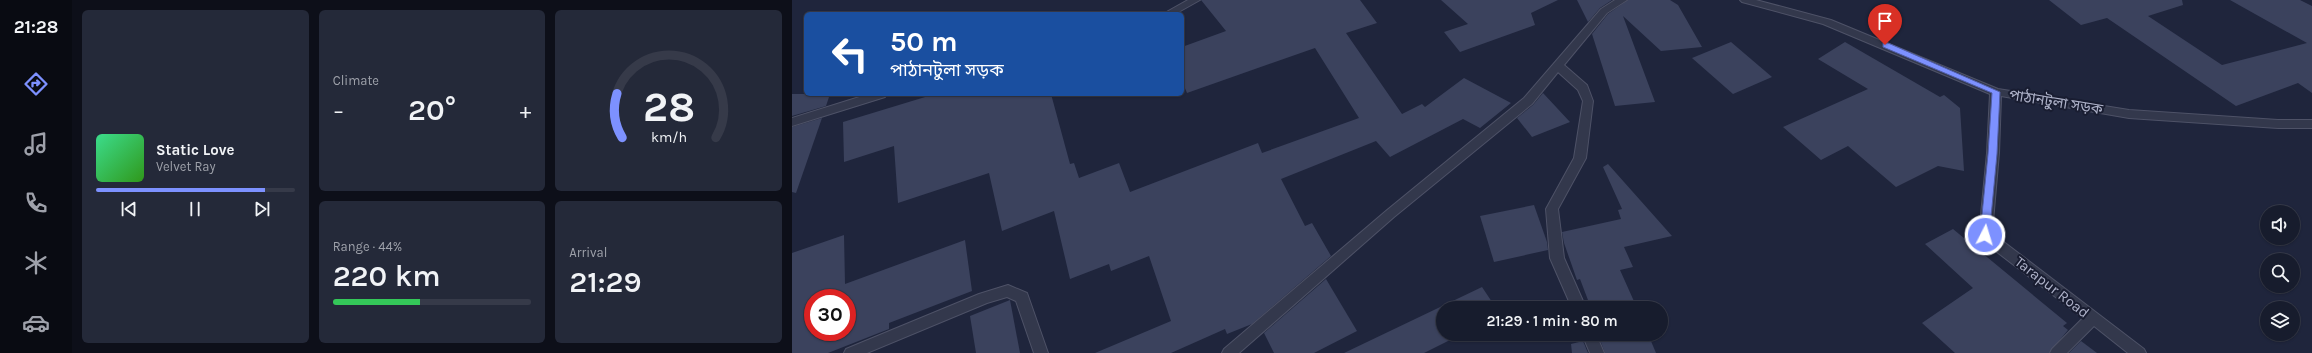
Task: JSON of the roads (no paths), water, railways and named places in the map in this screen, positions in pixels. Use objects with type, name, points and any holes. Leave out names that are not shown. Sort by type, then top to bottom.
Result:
[{"type":"street","points":[[1172,12],[1195,0]]},
{"type":"street","points":[[1229,353],[1390,214],[1528,101],[1604,11],[1622,0]]},
{"type":"street","name":"পাঠানটুলা সড়ক","points":[[1745,0],[1827,22],[1996,92],[2129,114],[2278,124],[2312,124]]},
{"type":"street","points":[[1558,66],[1583,88],[1588,101],[1580,158],[1552,208],[1558,258],[1576,301]]},
{"type":"street","name":"Tarapur Road","points":[[1996,92],[1993,154],[1985,235],[2139,353]]},
{"type":"street","points":[[792,122],[875,96]]},
{"type":"street","points":[[850,353],[984,298],[1008,292],[1022,297],[1041,353]]},
{"type":"street","points":[[2057,353],[2093,318]]},
{"type":"street","points":[[1592,341],[1597,353]]}]
